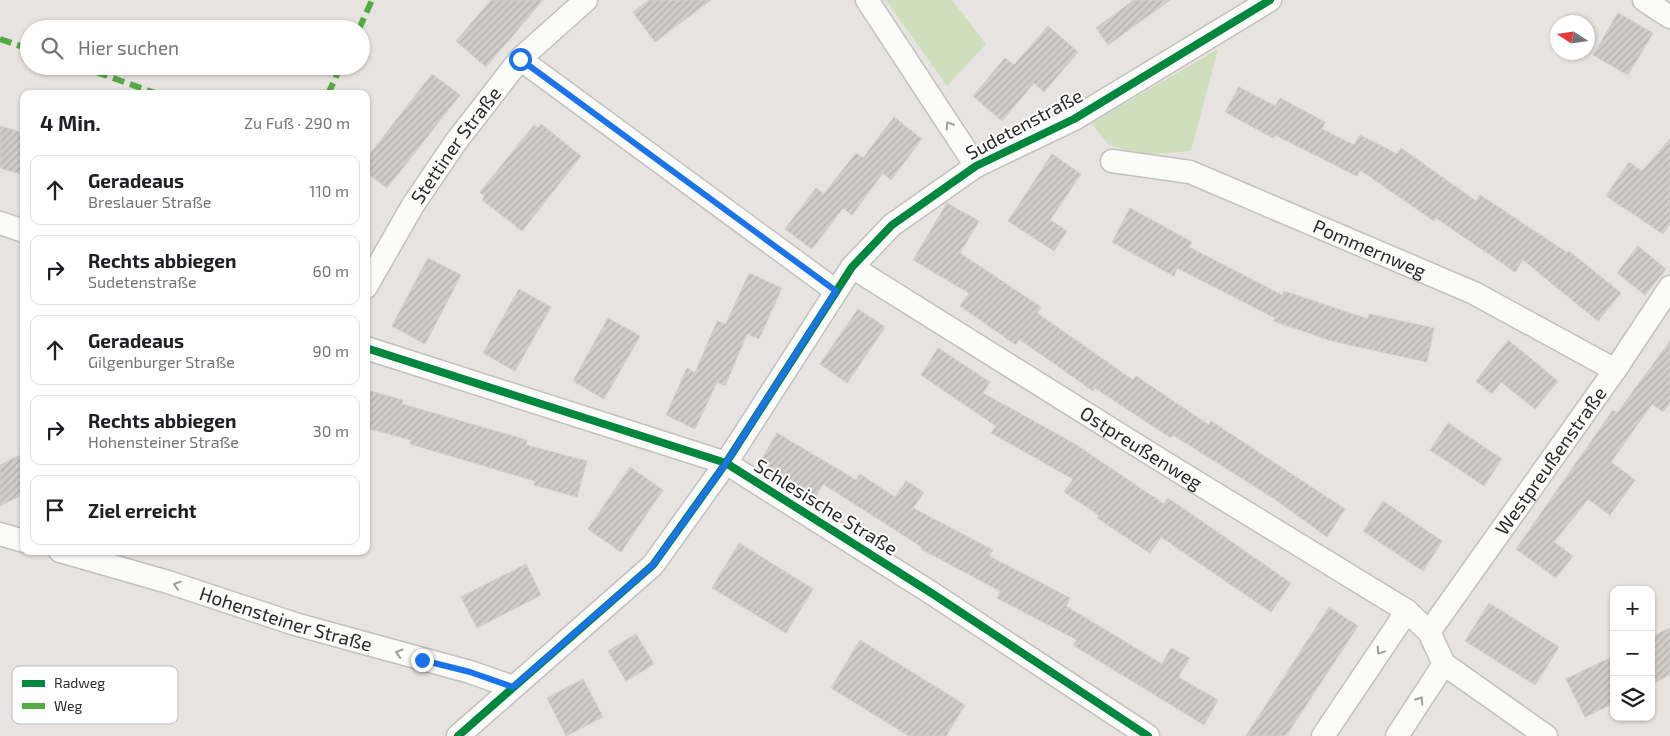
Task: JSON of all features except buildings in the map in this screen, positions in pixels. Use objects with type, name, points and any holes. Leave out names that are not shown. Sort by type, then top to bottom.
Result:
[{"type":"street","name":"Stettiner Straße","points":[[370,280],[413,204],[454,143],[520,59],[586,0]]},
{"type":"street","points":[[867,0],[976,166]]},
{"type":"street","name":"Sudetenstraße","points":[[458,736],[653,565],[726,463],[852,267],[892,225],[976,166],[1074,119],[1270,0]]},
{"type":"street","points":[[1644,0],[1670,17]]},
{"type":"street","points":[[520,59],[836,291]]},
{"type":"street","name":"Pommernweg","points":[[1112,161],[1190,172],[1474,293],[1615,370]]},
{"type":"street","points":[[0,223],[20,230]]},
{"type":"street","name":"Ostpreußenweg","points":[[852,267],[1162,461],[1407,611],[1429,632]]},
{"type":"street","name":"Westpreußenstraße","points":[[1429,632],[1615,370],[1670,287]]},
{"type":"street","name":"Schlesische Straße","points":[[370,349],[726,463],[933,594],[1148,736]]},
{"type":"street","points":[[0,534],[20,540]]},
{"type":"street","name":"Hohensteiner Straße","points":[[74,555],[168,582],[295,624],[470,672],[513,687]]},
{"type":"street","points":[[1323,736],[1407,611]]},
{"type":"street","points":[[1429,632],[1444,664],[1546,736]]},
{"type":"street","points":[[1397,736],[1444,664]]},
{"type":"green space","points":[[886,0],[952,0],[986,44],[947,86]]},
{"type":"green space","points":[[1218,49],[1191,151],[1141,155],[1109,145],[1091,123]]},
{"type":"marked path","points":[[363,20],[372,0]]},
{"type":"marked path","points":[[0,39],[20,46]]},
{"type":"marked path","points":[[104,75],[147,90]]},
{"type":"marked path","points":[[330,90],[337,75]]},
{"type":"cycle path","points":[[458,736],[653,565],[726,463],[852,267],[892,225],[976,166],[1074,119],[1270,0]]},
{"type":"cycle path","points":[[370,349],[726,463],[933,594],[1148,736]]},
{"type":"route","points":[[422,660],[470,672],[513,687],[653,565],[726,463],[836,291],[520,59]]}]
